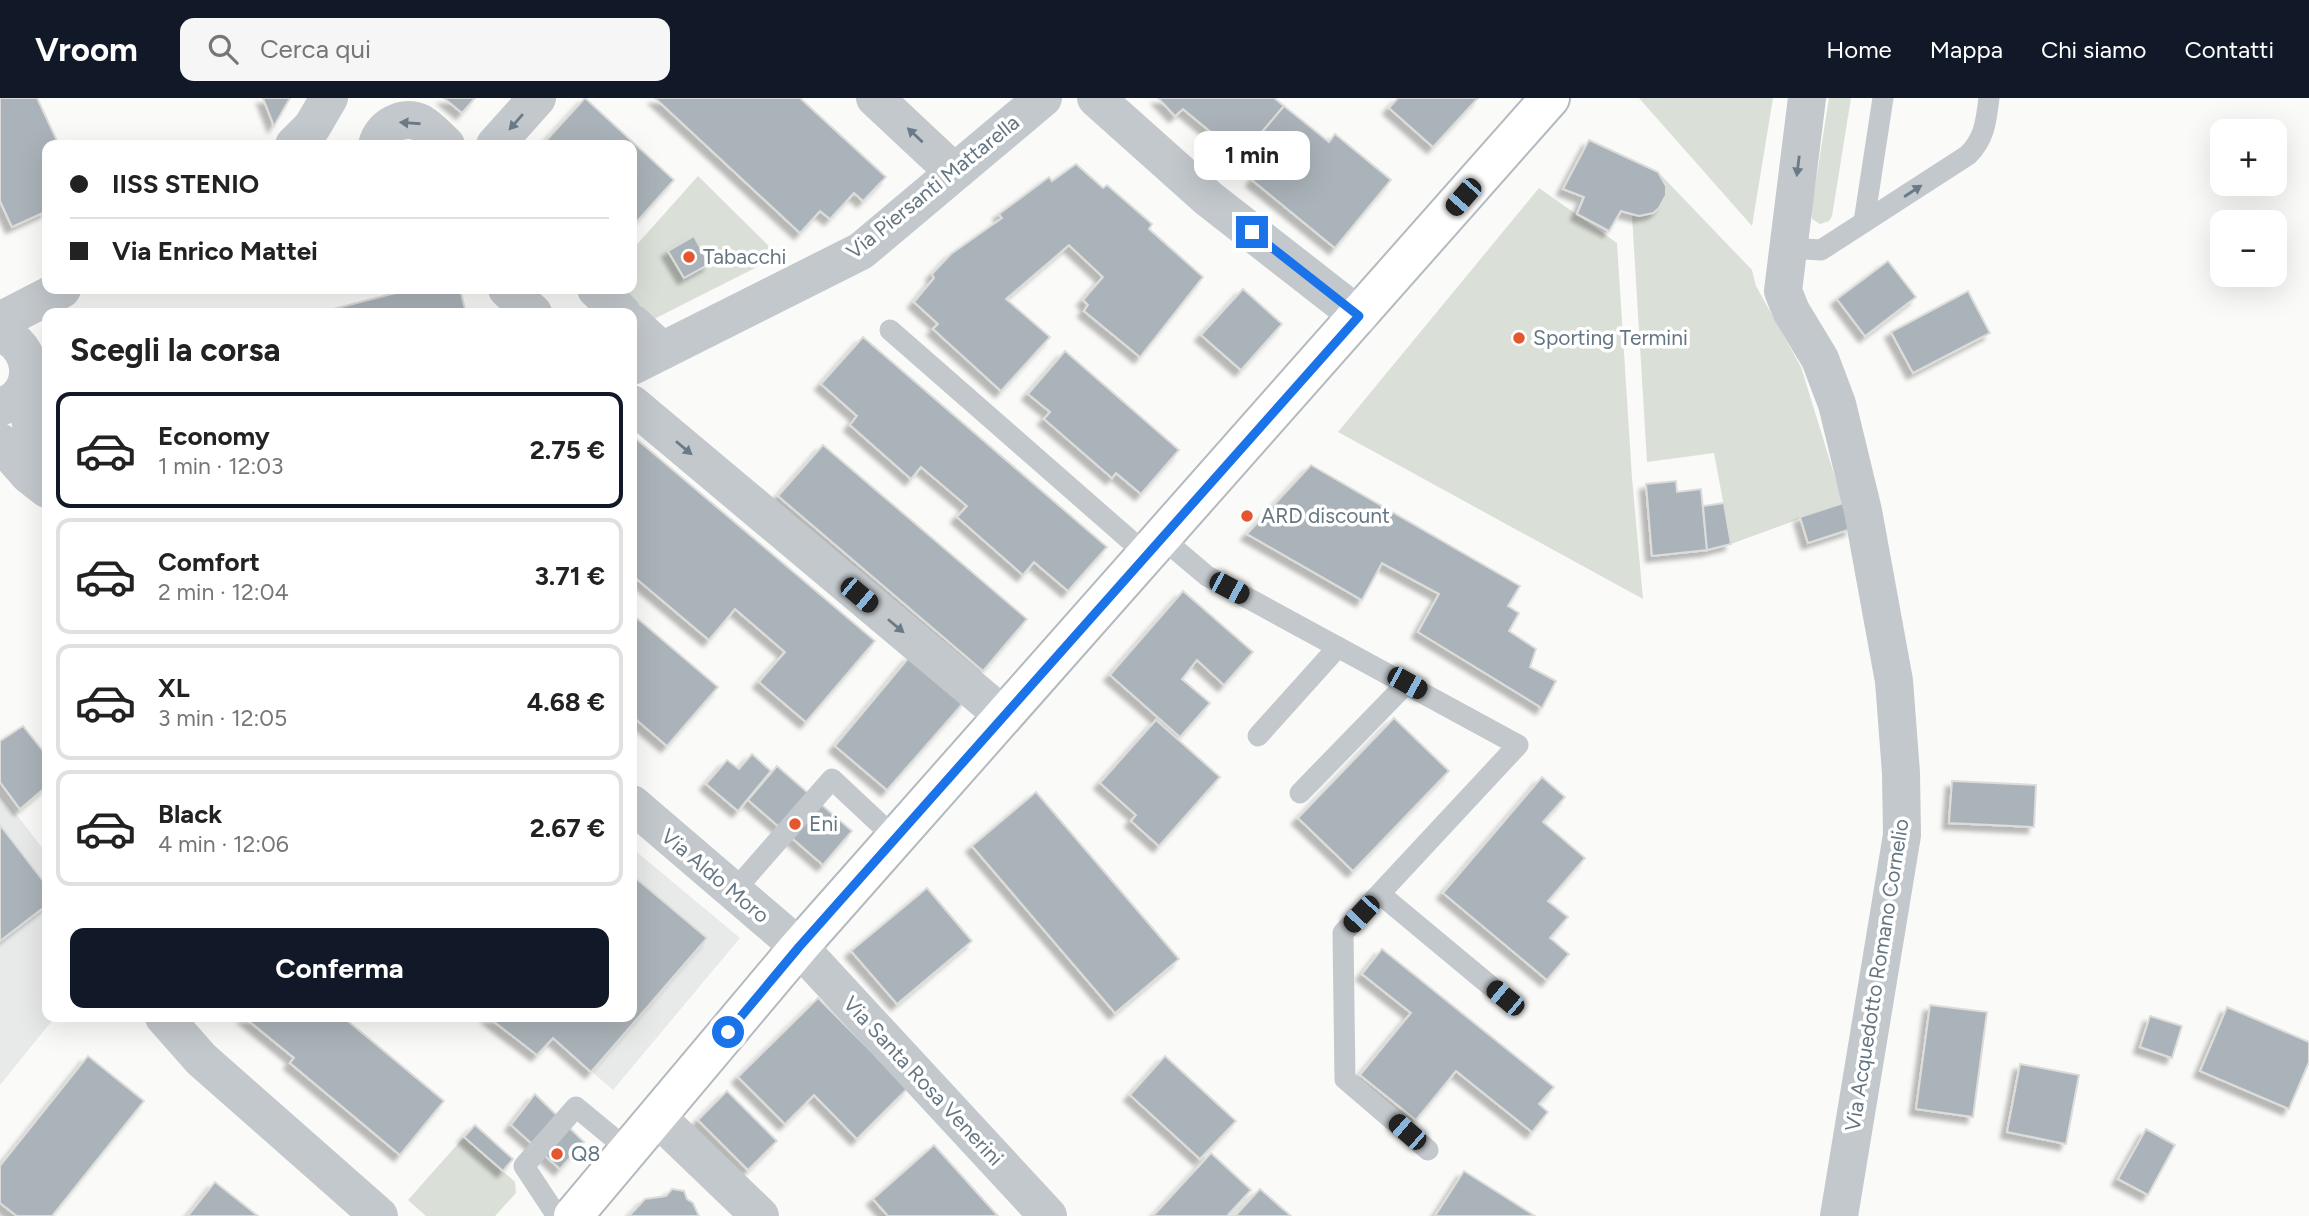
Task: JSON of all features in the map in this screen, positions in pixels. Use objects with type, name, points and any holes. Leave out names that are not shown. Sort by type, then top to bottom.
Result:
[{"type":"main road","points":[[573,1216],[799,947],[1550,98]]},
{"type":"street","points":[[299,140],[312,127],[329,98]]},
{"type":"street","points":[[499,140],[537,98]]},
{"type":"street","points":[[875,98],[954,172]]},
{"type":"street","name":"Via Piersanti Mattarella","points":[[647,359],[861,251],[1043,98]]},
{"type":"street","points":[[1096,98],[1209,199],[1359,316]]},
{"type":"street","name":"Via Acquedotto Romano Cornelio","points":[[1807,98],[1783,291],[1791,311],[1820,359],[1837,404],[1863,511],[1894,681],[1901,773],[1902,835],[1839,1216]]},
{"type":"street","points":[[380,140],[392,124],[411,120],[429,129],[441,140]]},
{"type":"street","points":[[0,321],[52,294]]},
{"type":"street","points":[[512,294],[528,308]]},
{"type":"street","points":[[601,294],[617,308]]},
{"type":"street","points":[[0,333],[19,344],[25,354],[29,422],[33,440],[42,459]]},
{"type":"street","points":[[637,335],[647,359]]},
{"type":"street","points":[[0,407],[15,399],[23,390],[42,343]]},
{"type":"street","points":[[637,408],[1004,716]]},
{"type":"street","points":[[0,442],[29,475],[42,485]]},
{"type":"street","name":"Via Aldo Moro","points":[[637,808],[799,947]]},
{"type":"street","name":"Via Santa Rosa Venerini","points":[[799,947],[1048,1216]]},
{"type":"street","points":[[168,1022],[201,1059],[379,1216]]},
{"type":"street","points":[[657,1116],[760,1216]]},
{"type":"lane","points":[[1864,222],[1883,98]]},
{"type":"lane","points":[[1788,248],[1821,250],[1968,155],[1979,144],[1984,132],[1989,98]]},
{"type":"lane","points":[[890,330],[1154,546],[1518,745],[1343,933],[1345,1079],[1428,1150]]},
{"type":"lane","points":[[1258,736],[1338,647]]},
{"type":"lane","points":[[1300,793],[1407,683]]},
{"type":"lane","points":[[734,891],[832,779],[896,839]]},
{"type":"lane","points":[[1380,894],[1505,998]]},
{"type":"lane","points":[[557,1216],[524,1166],[576,1107],[628,1150]]},
{"type":"shaded area","points":[[1639,98],[1773,98],[1752,226]]},
{"type":"shaded area","points":[[1829,98],[1851,98],[1832,216],[1829,221],[1820,224],[1812,219],[1811,212]]},
{"type":"shaded area","points":[[1658,172],[1752,270],[1756,286],[1801,367],[1843,503],[1731,544],[1714,453],[1647,462],[1632,215],[1651,214],[1662,204],[1665,190]]},
{"type":"shaded area","points":[[698,176],[779,256],[654,319],[627,294],[637,294],[637,244]]},
{"type":"shaded area","name":"Sporting Termini","points":[[1539,188],[1617,243],[1632,478],[1643,599],[1338,432]]},
{"type":"shaded area","points":[[0,793],[42,848],[42,1022],[51,1022],[0,1085]]},
{"type":"shaded area","points":[[637,852],[740,938],[613,1090],[553,1038],[537,1055],[495,1022],[637,1022]]},
{"type":"shaded area","points":[[464,1137],[515,1182],[516,1193],[495,1216],[426,1216],[408,1200]]},
{"type":"building","points":[[0,98],[37,98],[57,140],[42,140],[42,213],[12,227],[0,201]]},
{"type":"building","points":[[263,98],[290,98],[274,126]]},
{"type":"building","points":[[444,98],[475,98],[462,113]]},
{"type":"building","points":[[585,98],[631,140],[547,140]]},
{"type":"building","points":[[655,98],[800,98],[886,177],[863,201],[854,193],[830,219],[820,211],[800,233]]},
{"type":"building","points":[[1158,98],[1274,98],[1284,106],[1241,157],[1183,109],[1175,116]]},
{"type":"building","points":[[1398,98],[1478,98],[1433,147],[1389,108]]},
{"type":"building","points":[[1284,106],[1329,142],[1335,134],[1391,180],[1335,248],[1252,180],[1258,173],[1241,157]]},
{"type":"building","points":[[1589,140],[1658,172],[1666,186],[1666,195],[1659,208],[1653,213],[1639,216],[1621,211],[1609,231],[1577,214],[1584,197],[1563,189]]},
{"type":"building","points":[[637,146],[674,180],[637,221]]},
{"type":"building","points":[[1076,164],[1103,188],[1107,185],[1152,224],[1149,229],[1203,277],[1140,357],[1084,311],[1088,305],[1083,300],[1103,277],[1069,245],[1006,299],[1050,337],[1001,391],[933,329],[938,324],[914,302],[934,278],[932,274],[951,254],[1002,218],[999,214],[1049,177],[1052,181]]},
{"type":"building","name":"Tabacchi","points":[[694,236],[709,264],[684,278],[668,251]]},
{"type":"building","points":[[1888,261],[1916,297],[1865,336],[1837,299]]},
{"type":"building","points":[[1243,289],[1282,324],[1241,370],[1201,335]]},
{"type":"building","points":[[1968,291],[1990,333],[1913,373],[1891,332]]},
{"type":"building","points":[[392,294],[461,294],[465,308],[337,308]]},
{"type":"building","points":[[863,337],[1107,547],[1068,591],[1034,562],[1023,575],[957,517],[967,506],[921,467],[911,479],[850,425],[857,416],[821,384]]},
{"type":"building","points":[[1065,351],[1179,450],[1141,494],[1116,473],[1112,478],[1044,419],[1050,412],[1028,394]]},
{"type":"building","points":[[637,440],[875,641],[806,722],[759,682],[785,652],[735,609],[709,640],[637,579]]},
{"type":"building","points":[[823,445],[1027,619],[983,671],[778,496]]},
{"type":"building","points":[[1311,465],[1520,586],[1508,606],[1519,613],[1509,631],[1536,649],[1530,667],[1556,681],[1542,708],[1418,632],[1439,594],[1382,563],[1362,600],[1247,534]]},
{"type":"building","points":[[1676,481],[1677,492],[1701,489],[1707,550],[1652,556],[1646,484]]},
{"type":"building","points":[[1724,503],[1731,544],[1707,550],[1703,506]]},
{"type":"building","points":[[1843,503],[1851,529],[1808,543],[1800,517]]},
{"type":"building","points":[[1183,591],[1253,652],[1224,685],[1197,660],[1182,679],[1210,703],[1180,737],[1110,675]]},
{"type":"building","points":[[637,618],[718,687],[667,746],[637,720]]},
{"type":"building","points":[[911,655],[965,701],[887,790],[835,746]]},
{"type":"building","points":[[1394,718],[1449,771],[1353,871],[1298,818]]},
{"type":"building","points":[[1156,720],[1220,777],[1159,846],[1131,821],[1136,815],[1100,783]]},
{"type":"building","points":[[23,726],[42,750],[42,790],[20,809],[0,782],[0,741]]},
{"type":"building","points":[[752,754],[771,771],[738,811],[706,784],[727,760],[739,769]]},
{"type":"building","points":[[777,766],[852,831],[823,865],[748,800]]},
{"type":"building","points":[[1542,777],[1565,797],[1543,822],[1585,858],[1548,901],[1568,917],[1550,938],[1569,954],[1547,980],[1443,893]]},
{"type":"building","points":[[1952,781],[2036,785],[2034,827],[1949,823]]},
{"type":"building","points":[[1036,792],[1179,959],[1115,1013],[972,846]]},
{"type":"building","points":[[0,825],[42,880],[42,909],[0,941]]},
{"type":"building","points":[[637,879],[707,938],[637,1019]]},
{"type":"building","points":[[927,888],[972,941],[897,1004],[851,951]]},
{"type":"building","points":[[1382,949],[1554,1087],[1539,1104],[1548,1112],[1532,1132],[1456,1071],[1416,1120],[1360,1075],[1411,1013],[1362,974]]},
{"type":"building","points":[[818,998],[908,1088],[857,1139],[814,1095],[785,1124],[738,1077]]},
{"type":"building","points":[[1930,1005],[1987,1012],[1973,1117],[1916,1109]]},
{"type":"building","points":[[2227,1007],[2309,1042],[2309,1062],[2289,1109],[2200,1071]]},
{"type":"building","points":[[2150,1016],[2182,1026],[2172,1058],[2140,1047]]},
{"type":"building","points":[[250,1022],[349,1022],[444,1101],[400,1155],[290,1063],[294,1058]]},
{"type":"building","points":[[494,1022],[634,1022],[591,1072],[553,1038],[537,1055]]},
{"type":"building","points":[[88,1056],[144,1101],[52,1216],[17,1216],[0,1203],[0,1166]]},
{"type":"building","points":[[1165,1056],[1236,1121],[1200,1159],[1130,1095]]},
{"type":"building","points":[[2020,1064],[2079,1075],[2066,1144],[2007,1132]]},
{"type":"building","points":[[727,1091],[777,1141],[748,1170],[698,1120]]},
{"type":"building","points":[[535,1094],[584,1142],[560,1169],[511,1125]]},
{"type":"building","points":[[475,1125],[513,1159],[503,1171],[464,1137]]},
{"type":"building","points":[[2146,1129],[2175,1145],[2148,1195],[2118,1179]]},
{"type":"building","points":[[934,1145],[998,1216],[888,1216],[873,1199]]},
{"type":"building","points":[[1211,1153],[1251,1190],[1227,1216],[1153,1216]]},
{"type":"building","points":[[1464,1171],[1535,1216],[1435,1216]]},
{"type":"building","points":[[215,1182],[258,1216],[188,1216]]},
{"type":"building","points":[[672,1189],[684,1191],[699,1216],[629,1216],[645,1199],[666,1196]]},
{"type":"building","points":[[1260,1189],[1291,1216],[1235,1216]]},
{"type":"place","name":"Tabacchi","points":[[689,257]]},
{"type":"place","name":"Sporting Termini","points":[[1519,338]]},
{"type":"place","name":"ARD discount","points":[[1247,516]]},
{"type":"place","name":"Eni","points":[[795,824]]},
{"type":"place","name":"Q8","points":[[557,1154]]},
{"type":"route","points":[[728,1032],[799,947],[1359,316],[1252,232]]}]
